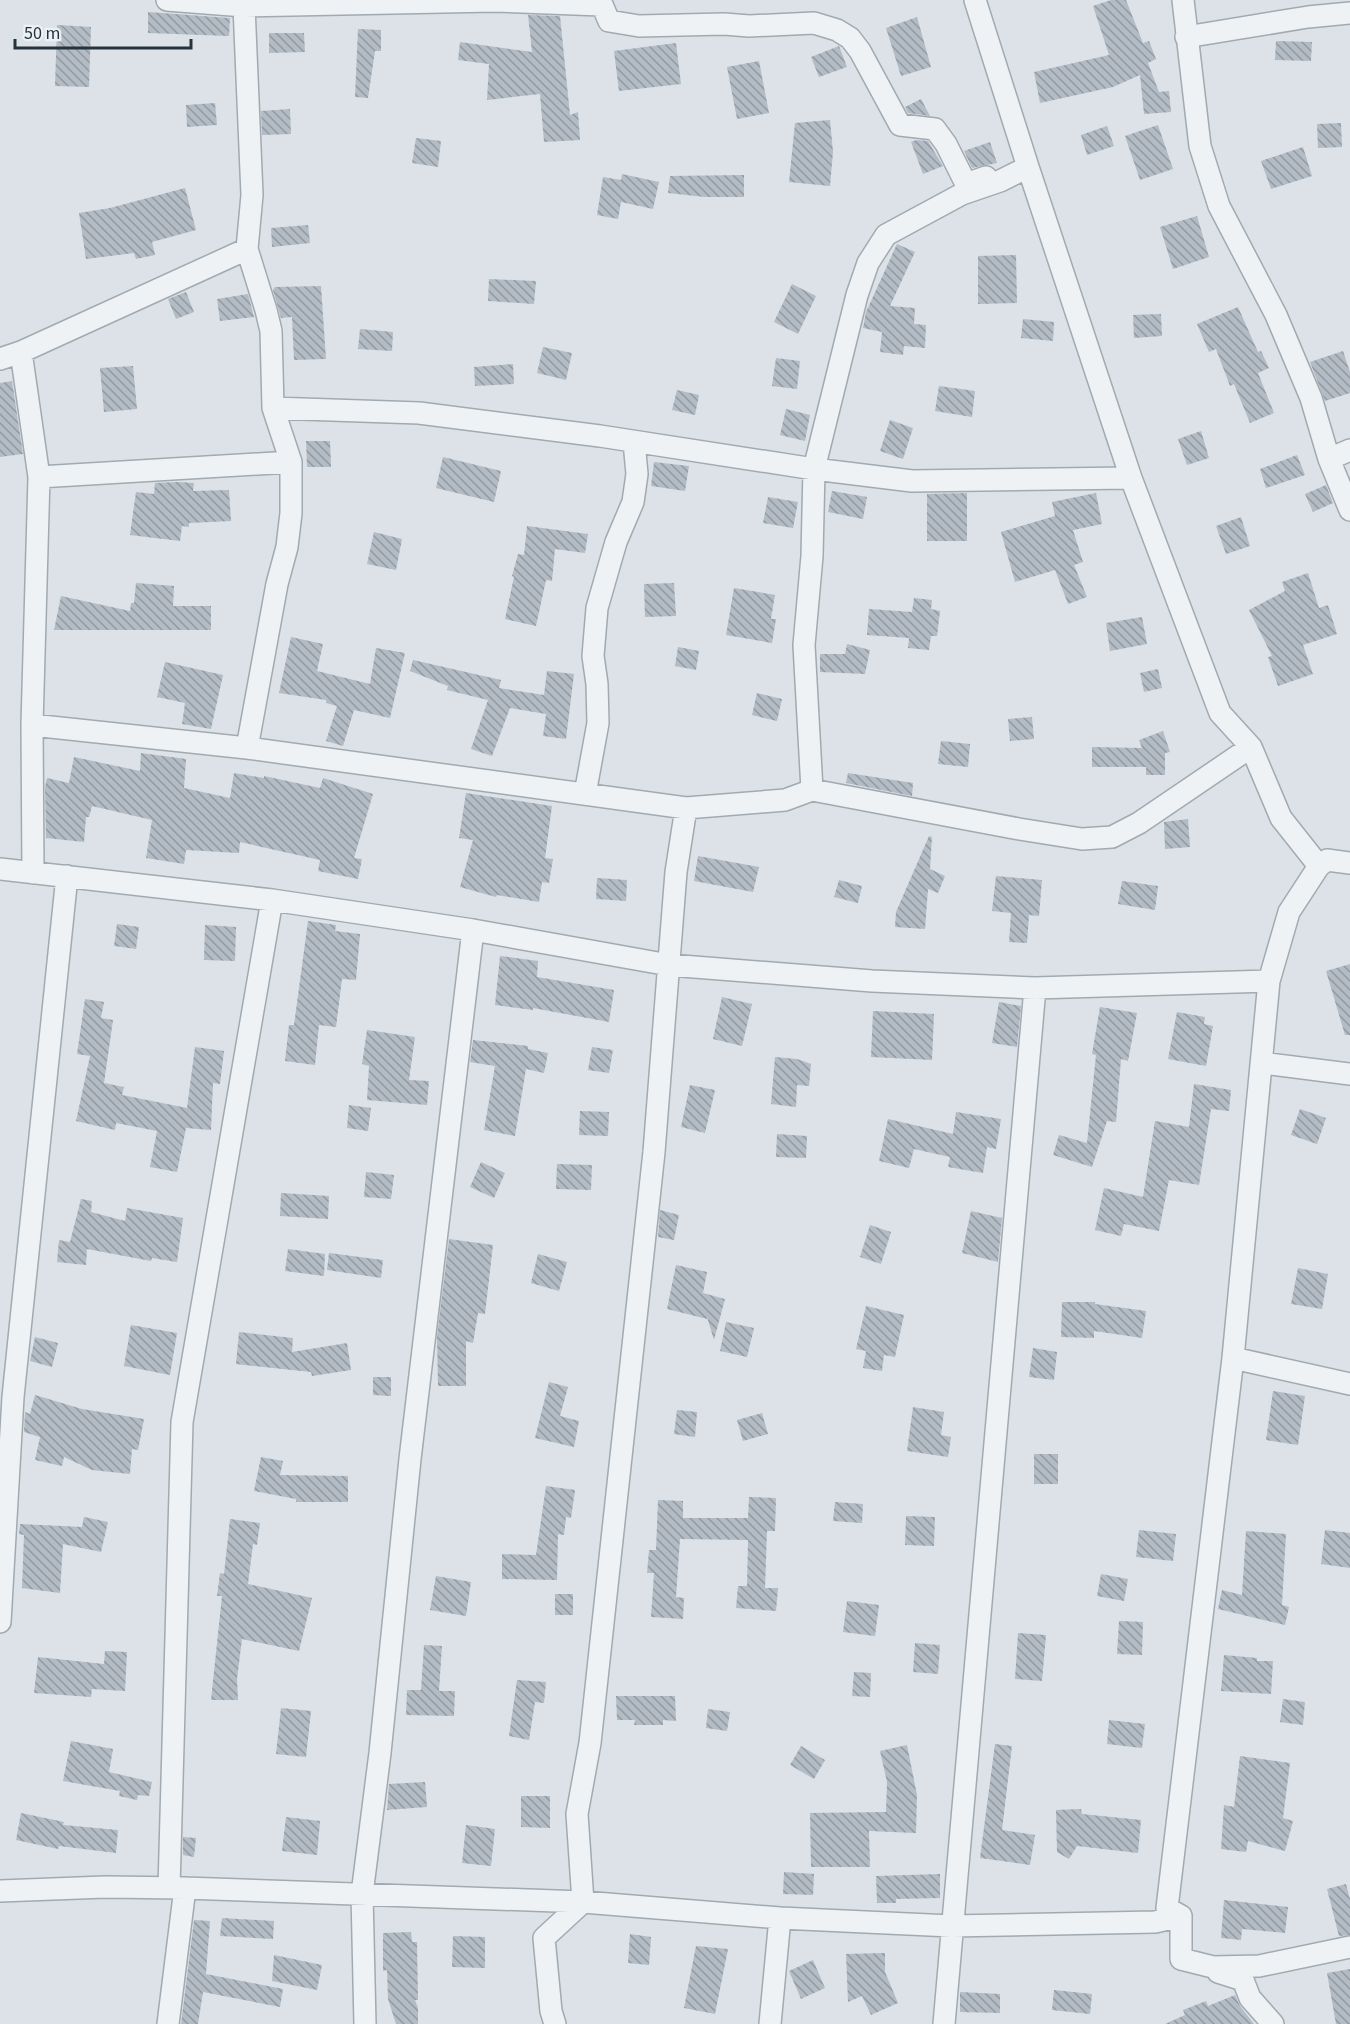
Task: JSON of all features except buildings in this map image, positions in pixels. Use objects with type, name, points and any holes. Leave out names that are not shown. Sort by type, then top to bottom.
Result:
[{"type":"street","points":[[167,0],[244,6],[494,1],[600,2],[609,21],[639,26],[724,24],[749,26],[814,23],[837,30],[850,38],[860,51],[900,125],[935,129],[946,144],[966,184],[987,177],[1000,181]]},
{"type":"street","points":[[975,0],[1131,478],[1220,713],[1251,747],[1281,818],[1319,866]]},
{"type":"street","points":[[1182,0],[1200,147],[1219,206],[1276,315],[1311,398],[1329,459],[1350,510]]},
{"type":"street","points":[[244,6],[252,195],[247,249],[271,331],[273,408],[291,462],[291,513],[287,547],[247,748]]},
{"type":"street","points":[[1186,37],[1308,17],[1350,13]]},
{"type":"street","points":[[812,790],[804,645],[812,556],[814,469],[857,295],[868,263],[886,235],[962,194],[1000,181],[1028,167]]},
{"type":"street","points":[[0,359],[247,249]]},
{"type":"street","points":[[21,351],[39,477],[32,725],[33,873]]},
{"type":"street","points":[[273,408],[419,413],[600,436],[814,469],[912,481],[1131,478]]},
{"type":"street","points":[[585,794],[598,723],[597,684],[593,656],[597,608],[616,542],[633,502],[637,474],[634,442]]},
{"type":"street","points":[[1329,459],[1350,450]]},
{"type":"street","points":[[39,477],[291,462]]},
{"type":"street","points":[[32,725],[247,748],[686,808],[785,800],[812,790],[1019,830],[1082,838],[1112,837],[1139,823],[1251,747]]},
{"type":"street","points":[[583,1902],[578,1814],[590,1743],[652,1164],[676,872],[686,808]]},
{"type":"street","points":[[1181,1916],[1167,1908],[1233,1358],[1269,981],[1289,912],[1319,866],[1327,860],[1350,863]]},
{"type":"street","points":[[0,869],[272,900],[473,930],[669,964],[872,981],[1035,988],[1269,981]]},
{"type":"street","points":[[0,1622],[13,1397],[67,876]]},
{"type":"street","points":[[168,2024],[177,1888],[182,1422],[272,900]]},
{"type":"street","points":[[365,2024],[362,1894],[380,1753],[409,1470],[473,930]]},
{"type":"street","points":[[944,2024],[1035,988]]},
{"type":"street","points":[[1262,1063],[1350,1074]]},
{"type":"street","points":[[1233,1358],[1350,1384]]},
{"type":"street","points":[[0,1891],[105,1887],[177,1888],[583,1902],[780,1918],[951,1926],[1155,1922],[1181,1916]]},
{"type":"street","points":[[555,2024],[551,2011],[544,1938],[583,1902]]},
{"type":"street","points":[[1181,1916],[1181,1959]]},
{"type":"street","points":[[770,2024],[780,1918]]},
{"type":"street","points":[[1181,1959],[1213,1967],[1259,1966],[1350,1947]]},
{"type":"street","points":[[1181,1959],[1243,1980],[1250,1998],[1273,2024]]}]
